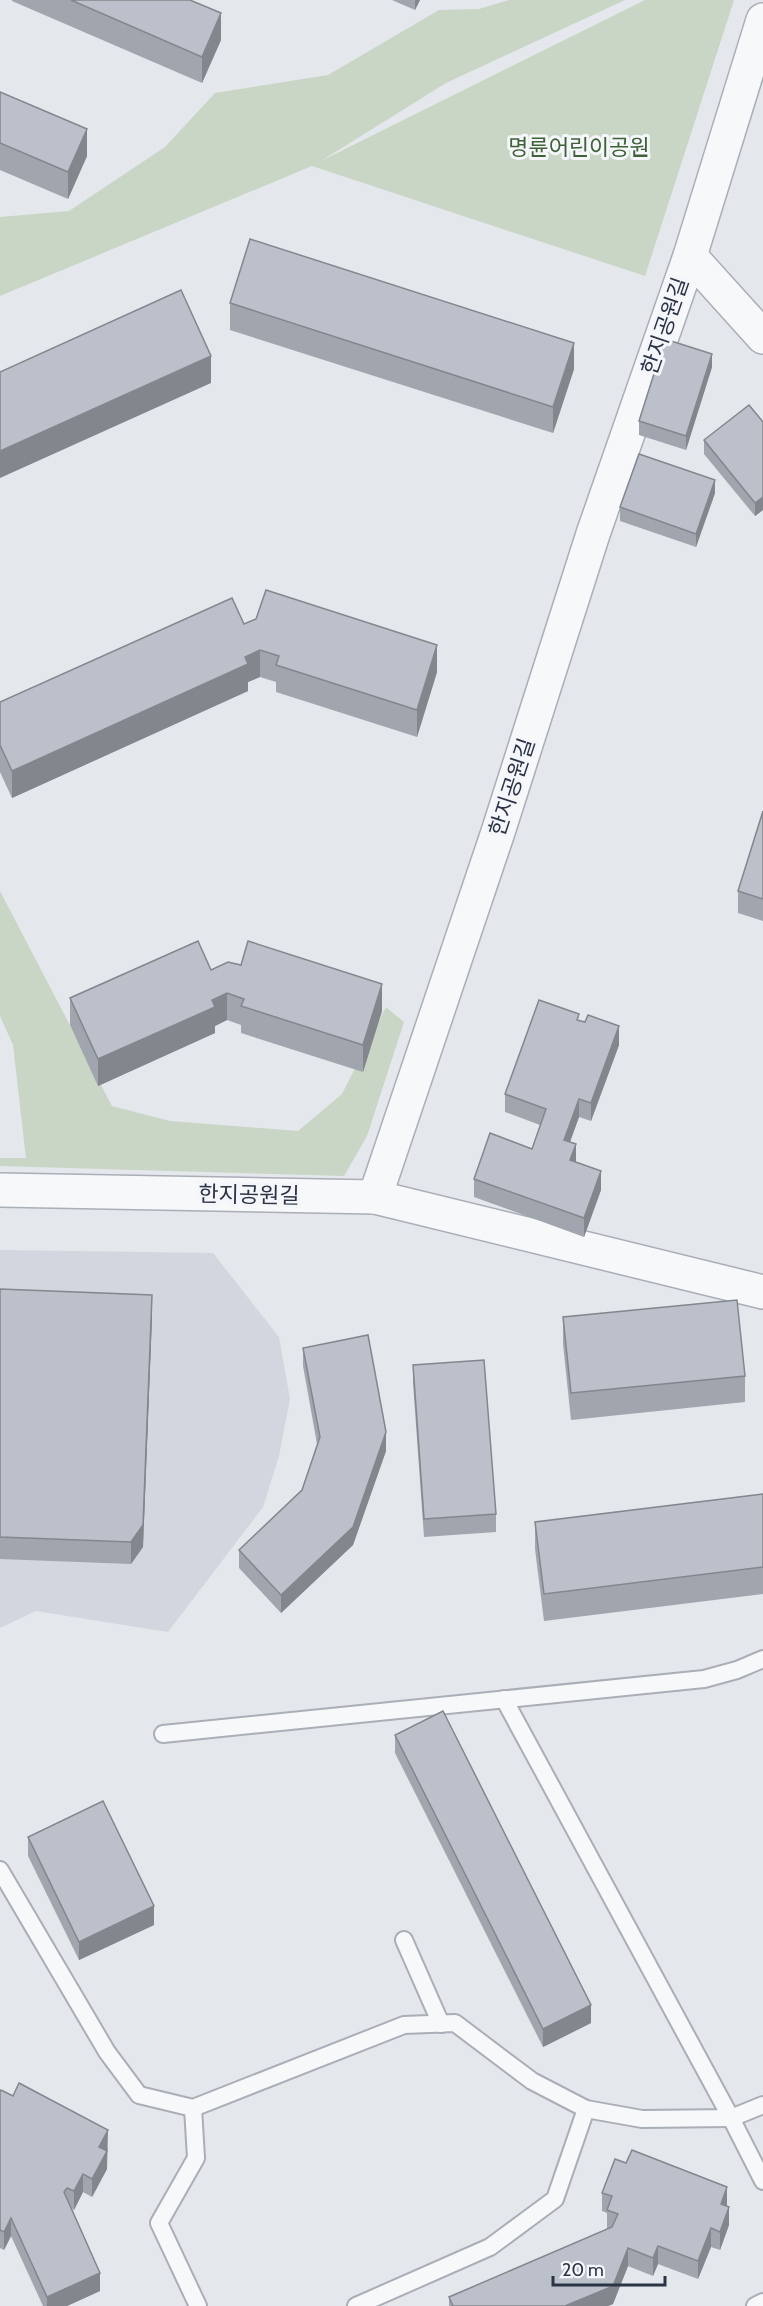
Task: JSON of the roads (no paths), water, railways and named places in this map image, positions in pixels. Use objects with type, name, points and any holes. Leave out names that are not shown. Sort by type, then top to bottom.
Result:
[{"type":"street","name":"한지공원길","points":[[0,1190],[375,1197],[498,832],[593,534],[690,256],[763,20]]},
{"type":"street","points":[[690,256],[763,337]]},
{"type":"street","points":[[375,1197],[763,1292]]},
{"type":"lane","points":[[163,1734],[704,1679],[737,1670],[763,1659]]},
{"type":"lane","points":[[504,1699],[763,2181]]},
{"type":"lane","points":[[0,1870],[107,2052],[139,2095],[193,2108],[404,2025],[455,2023],[532,2080],[586,2109],[642,2119],[731,2118],[763,2105]]},
{"type":"lane","points":[[404,1940],[441,2024]]},
{"type":"lane","points":[[193,2108],[196,2158],[159,2223],[198,2306]]},
{"type":"lane","points":[[356,2306],[490,2247],[555,2199],[586,2109]]},
{"type":"lane","points":[[755,2306],[763,2302]]},
{"type":"park label","name":"명륜어린이공원","points":[[579,147]]}]
